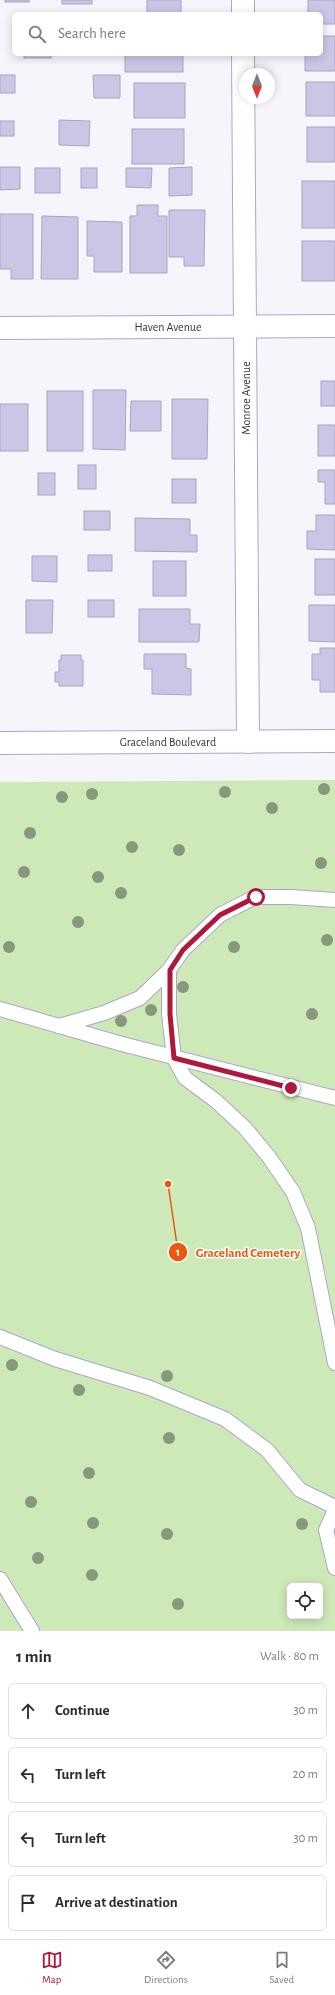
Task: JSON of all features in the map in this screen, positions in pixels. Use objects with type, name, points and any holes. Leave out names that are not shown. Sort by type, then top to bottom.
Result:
[{"type":"street","points":[[243,0],[243,12]]},
{"type":"street","name":"Monroe Avenue","points":[[243,56],[248,742]]},
{"type":"street","name":"Haven Avenue","points":[[0,328],[335,326]]},
{"type":"street","name":"Graceland Boulevard","points":[[0,743],[335,741]]},
{"type":"lane","points":[[58,1026],[104,1013],[140,998],[170,970],[183,950],[220,915],[256,897],[290,896],[335,900]]},
{"type":"lane","points":[[170,970],[170,1014],[174,1058],[185,1078],[216,1101],[245,1128],[269,1157],[293,1192],[308,1228],[335,1363]]},
{"type":"lane","points":[[0,1009],[174,1058],[335,1098]]},
{"type":"lane","points":[[0,1337],[55,1359],[150,1388],[225,1419],[268,1450],[300,1490],[335,1507]]},
{"type":"lane","points":[[335,1510],[326,1530],[335,1568]]},
{"type":"lane","points":[[0,1579],[32,1631]]},
{"type":"green space","points":[[335,780],[335,1631],[0,1631],[0,782]]},
{"type":"building","points":[[5,0],[29,0],[29,2],[5,2]]},
{"type":"building","points":[[62,0],[92,0],[92,4],[62,4]]},
{"type":"building","points":[[147,0],[181,0],[181,12],[147,12]]},
{"type":"building","points":[[308,0],[335,0],[335,24],[323,24],[323,12],[308,12]]},
{"type":"building","points":[[323,36],[335,36],[335,71],[305,71],[305,56],[323,56]]},
{"type":"building","points":[[24,56],[51,56],[51,58],[24,58]]},
{"type":"building","points":[[125,56],[183,56],[183,72],[125,72]]},
{"type":"building","points":[[0,75],[15,75],[15,93],[0,93]]},
{"type":"building","points":[[93,75],[120,75],[120,98],[94,98]]},
{"type":"building","points":[[306,82],[335,82],[335,116],[306,116]]},
{"type":"building","points":[[134,83],[185,83],[185,118],[134,118]]},
{"type":"building","points":[[59,120],[90,121],[89,146],[59,145]]},
{"type":"building","points":[[0,121],[14,121],[14,136],[0,136]]},
{"type":"building","points":[[307,127],[335,127],[335,162],[307,162]]},
{"type":"building","points":[[132,129],[184,129],[184,164],[132,164]]},
{"type":"building","points":[[0,167],[20,167],[20,189],[0,190]]},
{"type":"building","points":[[192,167],[192,195],[169,196],[169,168]]},
{"type":"building","points":[[35,168],[60,168],[60,193],[35,193]]},
{"type":"building","points":[[81,168],[97,168],[97,188],[81,188]]},
{"type":"building","points":[[126,168],[152,168],[151,188],[126,187]]},
{"type":"building","points":[[302,181],[335,181],[335,228],[302,228]]},
{"type":"building","points":[[137,205],[158,205],[158,216],[167,216],[167,273],[130,273],[130,216],[137,216]]},
{"type":"building","points":[[169,210],[205,210],[204,266],[184,266],[184,257],[169,257]]},
{"type":"building","points":[[0,214],[33,214],[33,279],[11,279],[11,269],[0,269]]},
{"type":"building","points":[[42,216],[78,217],[78,279],[41,279]]},
{"type":"building","points":[[87,221],[122,222],[122,272],[94,272],[94,256],[87,256]]},
{"type":"building","points":[[302,241],[335,241],[335,281],[302,281]]},
{"type":"building","points":[[321,381],[335,381],[335,406],[321,406]]},
{"type":"building","points":[[93,390],[126,390],[125,450],[93,449]]},
{"type":"building","points":[[47,391],[83,391],[83,451],[47,451]]},
{"type":"building","points":[[172,399],[208,399],[207,459],[172,459]]},
{"type":"building","points":[[131,401],[161,401],[161,431],[130,431]]},
{"type":"building","points":[[0,404],[28,404],[28,451],[0,451]]},
{"type":"building","points":[[318,425],[335,425],[335,456],[318,456]]},
{"type":"building","points":[[78,465],[96,465],[96,489],[78,489]]},
{"type":"building","points":[[318,470],[335,470],[335,504],[325,504],[325,482],[318,482]]},
{"type":"building","points":[[38,473],[55,473],[55,495],[38,495]]},
{"type":"building","points":[[172,479],[196,479],[196,503],[172,503]]},
{"type":"building","points":[[84,511],[110,511],[110,530],[84,530]]},
{"type":"building","points":[[316,515],[335,515],[335,550],[307,549],[307,531],[316,531]]},
{"type":"building","points":[[135,518],[190,519],[190,535],[197,535],[197,552],[135,551]]},
{"type":"building","points":[[88,555],[112,555],[112,571],[88,571]]},
{"type":"building","points":[[32,556],[57,556],[57,582],[32,581]]},
{"type":"building","points":[[315,559],[335,559],[335,595],[315,595]]},
{"type":"building","points":[[153,561],[186,561],[186,596],[153,596]]},
{"type":"building","points":[[26,600],[53,600],[52,633],[26,633]]},
{"type":"building","points":[[88,600],[114,600],[114,617],[88,617]]},
{"type":"building","points":[[309,605],[335,605],[335,642],[309,641]]},
{"type":"building","points":[[139,609],[190,609],[190,624],[200,624],[199,642],[139,642]]},
{"type":"building","points":[[320,648],[335,648],[335,692],[320,692],[320,680],[312,680],[312,654],[320,654]]},
{"type":"building","points":[[144,654],[186,654],[186,668],[191,669],[191,695],[152,694],[152,669],[144,669]]},
{"type":"building","points":[[61,655],[81,655],[81,660],[83,660],[83,686],[59,686],[59,682],[55,682],[55,672],[59,672],[59,660],[61,660]]},
{"type":"place","name":"Graceland Cemetery","points":[[168,1184]]},
{"type":"route","points":[[256,897],[220,915],[183,950],[170,970],[170,1014],[174,1058],[291,1088]]}]
